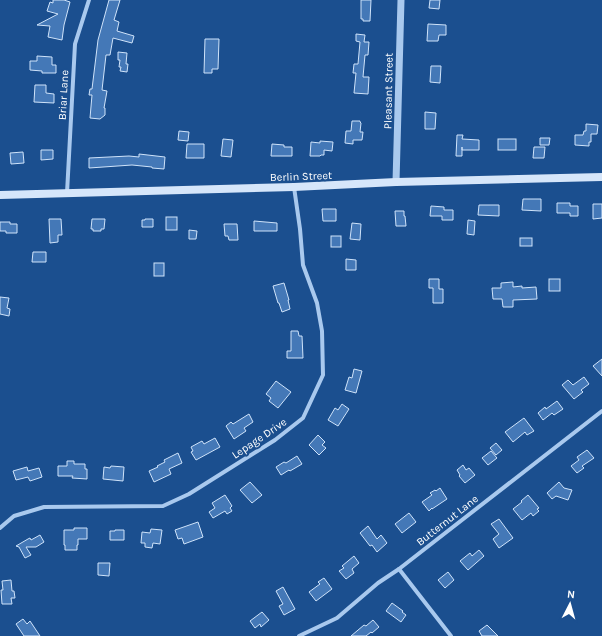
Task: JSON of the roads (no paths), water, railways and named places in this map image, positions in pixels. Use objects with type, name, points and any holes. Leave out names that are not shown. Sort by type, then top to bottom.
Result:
[{"type":"main road","name":"Berlin Street","points":[[0,195],[602,177]]},
{"type":"street","name":"Briar Lane","points":[[67,193],[75,44],[89,0]]},
{"type":"street","name":"Pleasant Street","points":[[396,182],[401,0]]},
{"type":"street","name":"Lepage Drive","points":[[0,528],[14,516],[44,507],[163,506],[189,494],[275,440],[303,418],[324,374],[322,331],[316,303],[303,265],[294,187]]},
{"type":"street","name":"Butternut Lane","points":[[299,636],[337,618],[378,583],[399,569],[602,411]]},
{"type":"street","points":[[399,569],[450,636]]}]
